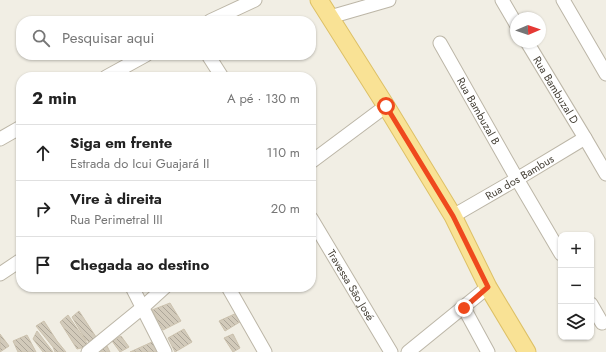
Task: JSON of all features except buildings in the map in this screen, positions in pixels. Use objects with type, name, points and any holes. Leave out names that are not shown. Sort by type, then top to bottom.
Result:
[{"type":"main road","points":[[319,0],[453,216],[488,287],[527,352]]},
{"type":"street","points":[[221,16],[256,0]]},
{"type":"street","points":[[330,17],[389,0]]},
{"type":"street","points":[[502,0],[510,14]]},
{"type":"street","points":[[563,0],[606,74]]},
{"type":"street","name":"Rua Bambuzal B","points":[[440,43],[517,180],[558,249]]},
{"type":"street","name":"Rua Bambuzal D","points":[[531,48],[606,174]]},
{"type":"street","points":[[116,72],[137,60]]},
{"type":"street","points":[[211,60],[219,72]]},
{"type":"street","points":[[316,158],[386,106]]},
{"type":"street","points":[[0,139],[16,130]]},
{"type":"street","name":"Rua dos Bambus","points":[[453,216],[517,180],[585,138]]},
{"type":"street","name":"Travessa São José","points":[[316,226],[390,352]]},
{"type":"street","points":[[0,274],[16,263]]},
{"type":"street","points":[[408,352],[488,287]]},
{"type":"street","points":[[134,292],[165,352]]},
{"type":"street","points":[[88,352],[160,292]]},
{"type":"street","points":[[231,292],[265,352]]},
{"type":"street","points":[[464,308],[488,352]]},
{"type":"street","points":[[594,309],[602,323]]},
{"type":"route","points":[[386,106],[453,216],[488,287],[464,308]]}]
